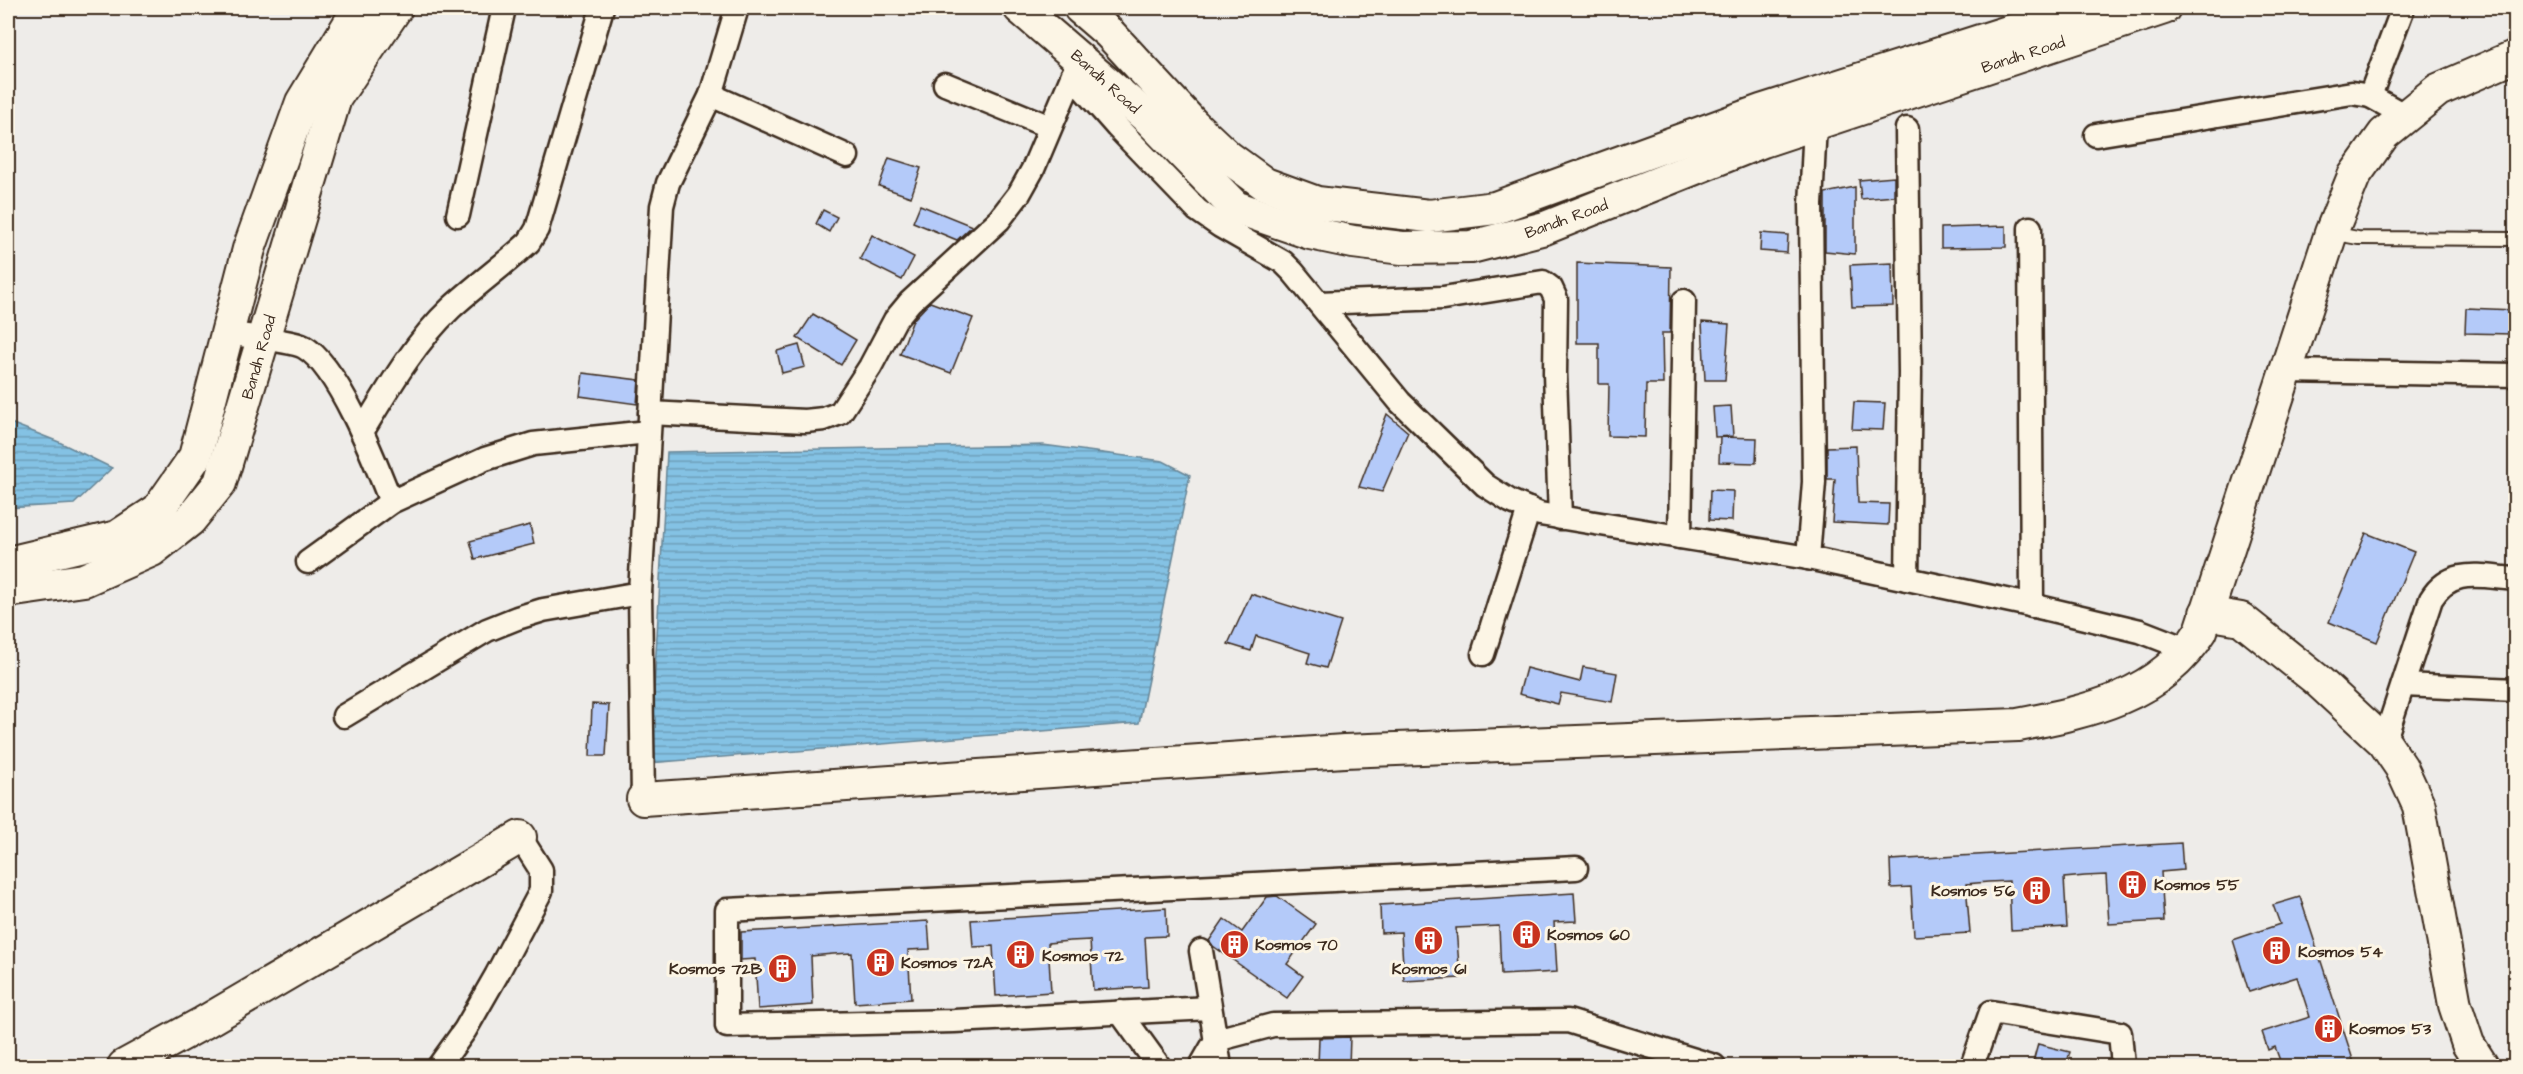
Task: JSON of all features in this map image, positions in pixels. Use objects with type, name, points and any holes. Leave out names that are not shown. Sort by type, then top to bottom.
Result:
[{"type":"main road","points":[[8,563],[117,537],[158,510],[195,457],[249,249],[302,102],[359,8]]},
{"type":"main road","name":"Bandh Road","points":[[8,591],[84,580],[152,550],[190,520],[220,483],[334,98],[396,8]]},
{"type":"main road","name":"Bandh Road","points":[[1080,8],[1109,33],[1194,125],[1228,157],[1265,184],[1317,203],[1429,216],[1495,208],[1761,111],[2099,16],[2164,8]]},
{"type":"main road","name":"Bandh Road","points":[[1025,9],[1076,67],[1151,121],[1235,207],[1310,233],[1353,242],[1402,248],[1470,247],[1545,228],[1763,141],[1815,124],[2099,16]]},
{"type":"main road","points":[[643,799],[1344,751],[2018,725],[2085,712],[2128,695],[2165,673],[2189,650],[2201,631],[2331,233],[2354,176],[2384,134],[2404,115],[2438,90],[2516,56]]},
{"type":"main road","points":[[2206,613],[2241,620],[2316,679],[2384,742],[2401,767],[2419,807],[2455,1005],[2468,1044],[2482,1066]]},
{"type":"main road","points":[[124,1066],[203,1023],[520,837]]},
{"type":"street","points":[[458,215],[504,8]]},
{"type":"street","points":[[362,432],[394,380],[430,330],[451,308],[508,262],[533,236],[602,8]]},
{"type":"street","points":[[643,799],[640,592],[663,206],[668,183],[711,95],[737,8]]},
{"type":"street","points":[[2370,96],[2403,8]]},
{"type":"street","points":[[308,562],[391,502],[485,459],[533,444],[649,422],[805,421],[824,419],[840,413],[870,367],[895,320],[910,302],[999,220],[1019,194],[1033,170],[1076,67],[1182,196],[1220,226],[1283,262],[1400,402],[1485,485],[1529,509],[1560,518],[1808,558],[1907,579],[2140,631],[2189,650]]},
{"type":"street","points":[[945,84],[1050,127]]},
{"type":"street","points":[[2096,135],[2328,95],[2352,93],[2370,96],[2404,115]]},
{"type":"street","points":[[711,95],[847,156]]},
{"type":"street","points":[[1808,558],[1814,482],[1811,205],[1815,124]]},
{"type":"street","points":[[1907,129],[1910,373],[1907,579]]},
{"type":"street","points":[[2030,228],[2032,606]]},
{"type":"street","points":[[1319,303],[1443,298],[1543,282],[1551,288],[1556,299],[1555,373],[1560,518]]},
{"type":"street","points":[[1680,537],[1684,301]]},
{"type":"street","points":[[228,333],[303,346],[316,356],[329,372],[362,432],[391,502]]},
{"type":"street","points":[[2286,371],[2516,375]]},
{"type":"street","points":[[1483,654],[1529,509]]},
{"type":"street","points":[[2384,742],[2431,599],[2439,585],[2451,578],[2465,576],[2516,579]]},
{"type":"street","points":[[344,716],[488,630],[543,610],[640,592]]},
{"type":"street","points":[[2403,685],[2516,690]]},
{"type":"street","points":[[439,1066],[465,1029],[496,976],[541,891],[541,870],[520,837]]},
{"type":"street","points":[[1210,1008],[954,1021],[727,1026],[727,910],[1576,868]]},
{"type":"street","points":[[1201,951],[1220,1066]]},
{"type":"street","points":[[1120,1012],[1159,1066]]},
{"type":"street","points":[[1972,1066],[1990,1012],[2120,1034],[2122,1066]]},
{"type":"street","points":[[1201,1066],[1216,1040],[1273,1025],[1568,1021],[1714,1066]]},
{"type":"lane","points":[[2331,233],[2358,238],[2516,239]]},
{"type":"water","points":[[8,422],[59,442],[112,468],[74,504],[8,508]]},
{"type":"water","points":[[1043,445],[1163,461],[1190,475],[1139,723],[650,763],[667,452]]},
{"type":"building","points":[[889,158],[921,168],[911,197],[879,186]]},
{"type":"building","points":[[1894,177],[1894,196],[1861,199],[1859,180]]},
{"type":"building","points":[[1855,187],[1855,254],[1825,251],[1825,193]]},
{"type":"building","points":[[920,205],[972,226],[957,240],[913,222]]},
{"type":"building","points":[[823,210],[837,217],[829,232],[816,224]]},
{"type":"building","points":[[2006,226],[2006,247],[1941,248],[1941,228]]},
{"type":"building","points":[[1761,233],[1788,235],[1787,253],[1760,251]]},
{"type":"building","points":[[872,235],[914,257],[902,280],[860,259]]},
{"type":"building","points":[[1577,263],[1671,267],[1670,333],[1662,333],[1663,384],[1646,384],[1645,437],[1608,436],[1609,384],[1599,384],[1599,343],[1577,343]]},
{"type":"building","points":[[1892,263],[1893,306],[1852,307],[1850,265]]},
{"type":"building","points":[[930,302],[973,318],[951,373],[900,354],[913,320]]},
{"type":"building","points":[[2466,308],[2514,310],[2513,334],[2465,333]]},
{"type":"building","points":[[813,314],[856,340],[841,365],[797,338]]},
{"type":"building","points":[[1702,322],[1729,324],[1725,380],[1705,380]]},
{"type":"building","points":[[799,345],[805,367],[782,373],[777,351]]},
{"type":"building","points":[[583,373],[639,380],[637,404],[580,396]]},
{"type":"building","points":[[1854,402],[1885,403],[1883,430],[1852,429]]},
{"type":"building","points":[[1731,406],[1733,436],[1715,437],[1713,407]]},
{"type":"building","points":[[1387,414],[1408,432],[1382,492],[1359,487]]},
{"type":"building","points":[[1720,437],[1757,438],[1756,463],[1719,462]]},
{"type":"building","points":[[1856,446],[1858,503],[1889,504],[1888,525],[1832,522],[1835,479],[1827,479],[1827,447]]},
{"type":"building","points":[[1710,490],[1733,491],[1732,521],[1709,520]]},
{"type":"building","points":[[530,525],[534,544],[475,559],[470,541]]},
{"type":"building","points":[[2366,533],[2414,552],[2377,642],[2329,622]]},
{"type":"building","points":[[1251,594],[1341,622],[1326,668],[1307,663],[1310,653],[1256,636],[1251,651],[1228,644]]},
{"type":"building","points":[[1583,667],[1617,673],[1612,702],[1561,693],[1558,704],[1519,694],[1526,668],[1580,682]]},
{"type":"building","points":[[592,704],[609,705],[606,756],[590,756]]},
{"type":"building","points":[[2181,843],[2183,870],[2161,872],[2164,921],[2109,924],[2106,875],[2085,876],[2064,878],[2067,927],[2011,930],[2009,881],[1988,882],[1966,884],[1970,933],[1914,936],[1911,887],[1891,888],[1890,860]]},
{"type":"building","points":[[1574,893],[1576,921],[1554,922],[1557,972],[1501,975],[1499,926],[1456,928],[1460,978],[1404,981],[1401,932],[1381,933],[1380,905]]},
{"type":"building","name":"Kosmos 70","points":[[1277,896],[1316,924],[1287,964],[1303,976],[1287,998],[1209,941],[1224,919],[1242,932],[1267,897]]},
{"type":"building","points":[[2300,897],[2355,1066],[2282,1066],[2275,1047],[2268,1050],[2262,1032],[2310,1017],[2297,977],[2249,992],[2233,940],[2280,924],[2273,905]]},
{"type":"building","points":[[1166,908],[1167,936],[1145,937],[1148,987],[1093,990],[1090,940],[1070,941],[1048,943],[1051,992],[996,996],[993,946],[973,947],[971,920]]},
{"type":"building","points":[[928,921],[930,949],[908,950],[911,999],[855,1003],[852,953],[833,954],[811,956],[813,1005],[758,1009],[755,959],[741,960],[741,932]]},
{"type":"building","points":[[1350,1037],[1349,1066],[1318,1066],[1319,1038]]},
{"type":"building","points":[[2038,1044],[2070,1052],[2066,1066],[2032,1066]]},
{"type":"place","name":"Kosmos 55","points":[[2133,884]]},
{"type":"place","name":"Kosmos 56","points":[[2036,890]]},
{"type":"place","name":"Kosmos 60","points":[[1526,934]]},
{"type":"place","name":"Kosmos 61","points":[[1429,940]]},
{"type":"place","name":"Kosmos 70","points":[[1234,944]]},
{"type":"place","name":"Kosmos 54","points":[[2277,951]]},
{"type":"place","name":"Kosmos 72","points":[[1021,955]]},
{"type":"place","name":"Kosmos 72A","points":[[880,962]]},
{"type":"place","name":"Kosmos 72B","points":[[783,968]]},
{"type":"place","name":"Kosmos 53","points":[[2328,1028]]}]
